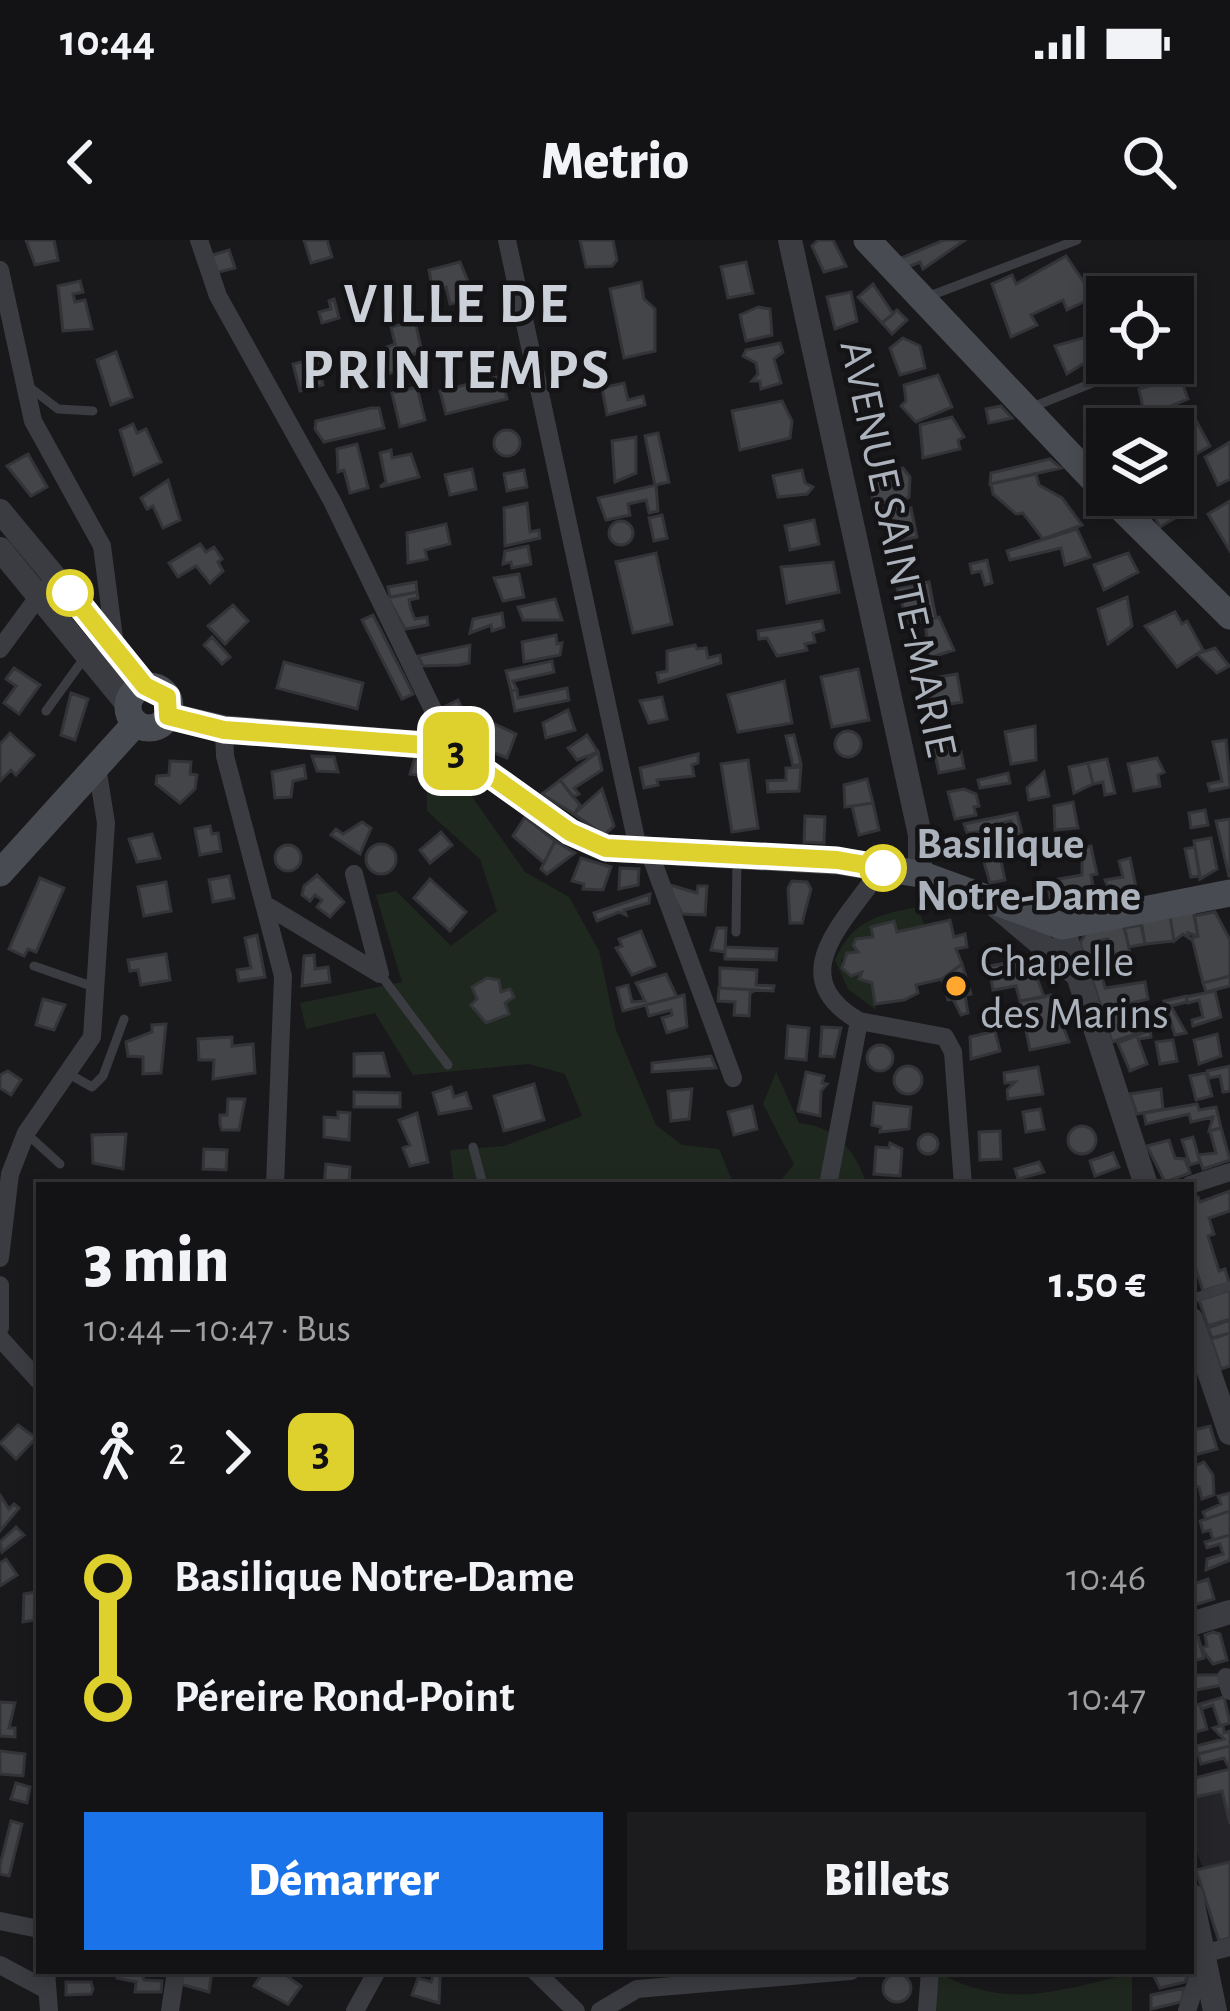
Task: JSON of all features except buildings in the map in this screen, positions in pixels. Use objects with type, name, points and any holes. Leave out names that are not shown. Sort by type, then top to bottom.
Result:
[{"type":"main road","points":[[867,240],[1086,472]]},
{"type":"main road","points":[[1130,516],[1230,616]]},
{"type":"main road","points":[[0,872],[97,766],[136,705],[154,728],[168,716],[224,730],[451,747],[570,832],[606,848],[920,874],[1048,933],[1230,892]]},
{"type":"street","points":[[199,240],[218,296],[332,501],[451,747]]},
{"type":"street","points":[[507,240],[644,854],[734,1078]]},
{"type":"street","name":"AVENUE SAINTE-MARIE","points":[[790,240],[920,835],[920,874]]},
{"type":"street","points":[[0,270],[13,312],[21,381],[33,421],[102,546],[115,646],[136,705]]},
{"type":"street","points":[[0,511],[91,658],[136,705]]},
{"type":"street","points":[[0,549],[115,646]]},
{"type":"street","points":[[0,649],[47,586]]},
{"type":"street","points":[[91,658],[115,646]]},
{"type":"street","points":[[224,730],[225,756],[283,976],[275,1182]]},
{"type":"street","points":[[0,1258],[10,1174],[26,1133],[92,1037],[106,824],[97,766]]},
{"type":"street","points":[[880,868],[830,934],[824,952],[828,990],[859,1022],[945,1037],[953,1052],[963,1182]]},
{"type":"street","points":[[354,874],[380,974]]},
{"type":"street","points":[[268,908],[380,974]]},
{"type":"street","points":[[1048,933],[1074,972],[1145,1182]]},
{"type":"street","points":[[830,1182],[859,1022]]},
{"type":"street","points":[[1194,1184],[1230,1172]]},
{"type":"street","points":[[0,1285],[0,1328]]},
{"type":"street","points":[[1194,1328],[1229,1428]]},
{"type":"street","points":[[0,1338],[36,1378]]},
{"type":"street","points":[[1194,1623],[1230,1612]]},
{"type":"street","points":[[1194,1901],[1218,1950],[1215,2011]]},
{"type":"street","points":[[0,1921],[36,1928]]},
{"type":"street","points":[[1187,2011],[1218,1950]]},
{"type":"street","points":[[0,1964],[46,1980],[49,2011]]},
{"type":"street","points":[[170,2011],[176,1974]]},
{"type":"street","points":[[356,2011],[375,1974]]},
{"type":"street","points":[[538,1974],[576,2011]]},
{"type":"street","points":[[600,2011],[637,1989],[815,1974]]},
{"type":"street","points":[[927,2011],[931,1974]]},
{"type":"lane","points":[[922,299],[1077,240]]},
{"type":"lane","points":[[21,381],[58,409],[93,411]]},
{"type":"lane","points":[[1025,410],[1090,384]]},
{"type":"lane","points":[[46,711],[91,658]]},
{"type":"lane","points":[[736,932],[737,857]]},
{"type":"lane","points":[[34,966],[98,988]]},
{"type":"lane","points":[[380,974],[448,1065]]},
{"type":"lane","points":[[69,1074],[92,1087],[104,1076],[124,1019]]},
{"type":"lane","points":[[26,1133],[60,1164]]},
{"type":"lane","points":[[473,1147],[482,1182]]},
{"type":"lane","points":[[1194,1298],[1230,1286]]},
{"type":"shaded area","points":[[466,788],[525,872],[569,897],[599,951],[616,1030],[656,1125],[682,1145],[719,1149],[733,1182],[454,1182],[450,1150],[504,1146],[582,1116],[565,1074],[529,1064],[413,1075],[375,1013],[306,1029],[300,1003],[402,982],[376,895],[396,891],[451,946],[497,911],[480,859],[427,811],[427,791]]},
{"type":"shaded area","points":[[917,907],[925,926],[897,932],[893,922],[871,928],[873,937],[855,939],[858,952],[841,960],[843,970],[853,976],[862,972],[859,980],[872,983],[876,1010],[848,989],[835,960],[858,928]]},
{"type":"shaded area","points":[[776,1072],[799,1123],[833,1135],[856,1159],[866,1182],[779,1182],[794,1164],[763,1104]]},
{"type":"shaded area","points":[[1230,1769],[1230,1938],[1219,1941],[1196,1870],[1203,1868],[1194,1846],[1194,1778]]},
{"type":"shaded area","points":[[939,1974],[988,1991],[1034,1994],[1132,1974],[1132,2011],[934,2011]]},
{"type":"bus line","name":"3","points":[[70,593],[145,686],[158,688],[167,697],[168,716],[224,730],[451,747],[570,832],[606,848],[650,854],[837,860],[883,868]]},
{"type":"place","name":"Basilique Notre-Dame","points":[[883,868]]},
{"type":"place","name":"Chapelle des Marins","points":[[956,986]]},
{"type":"district","name":"VILLE DE PRINTEMPS","points":[[457,335]]}]
